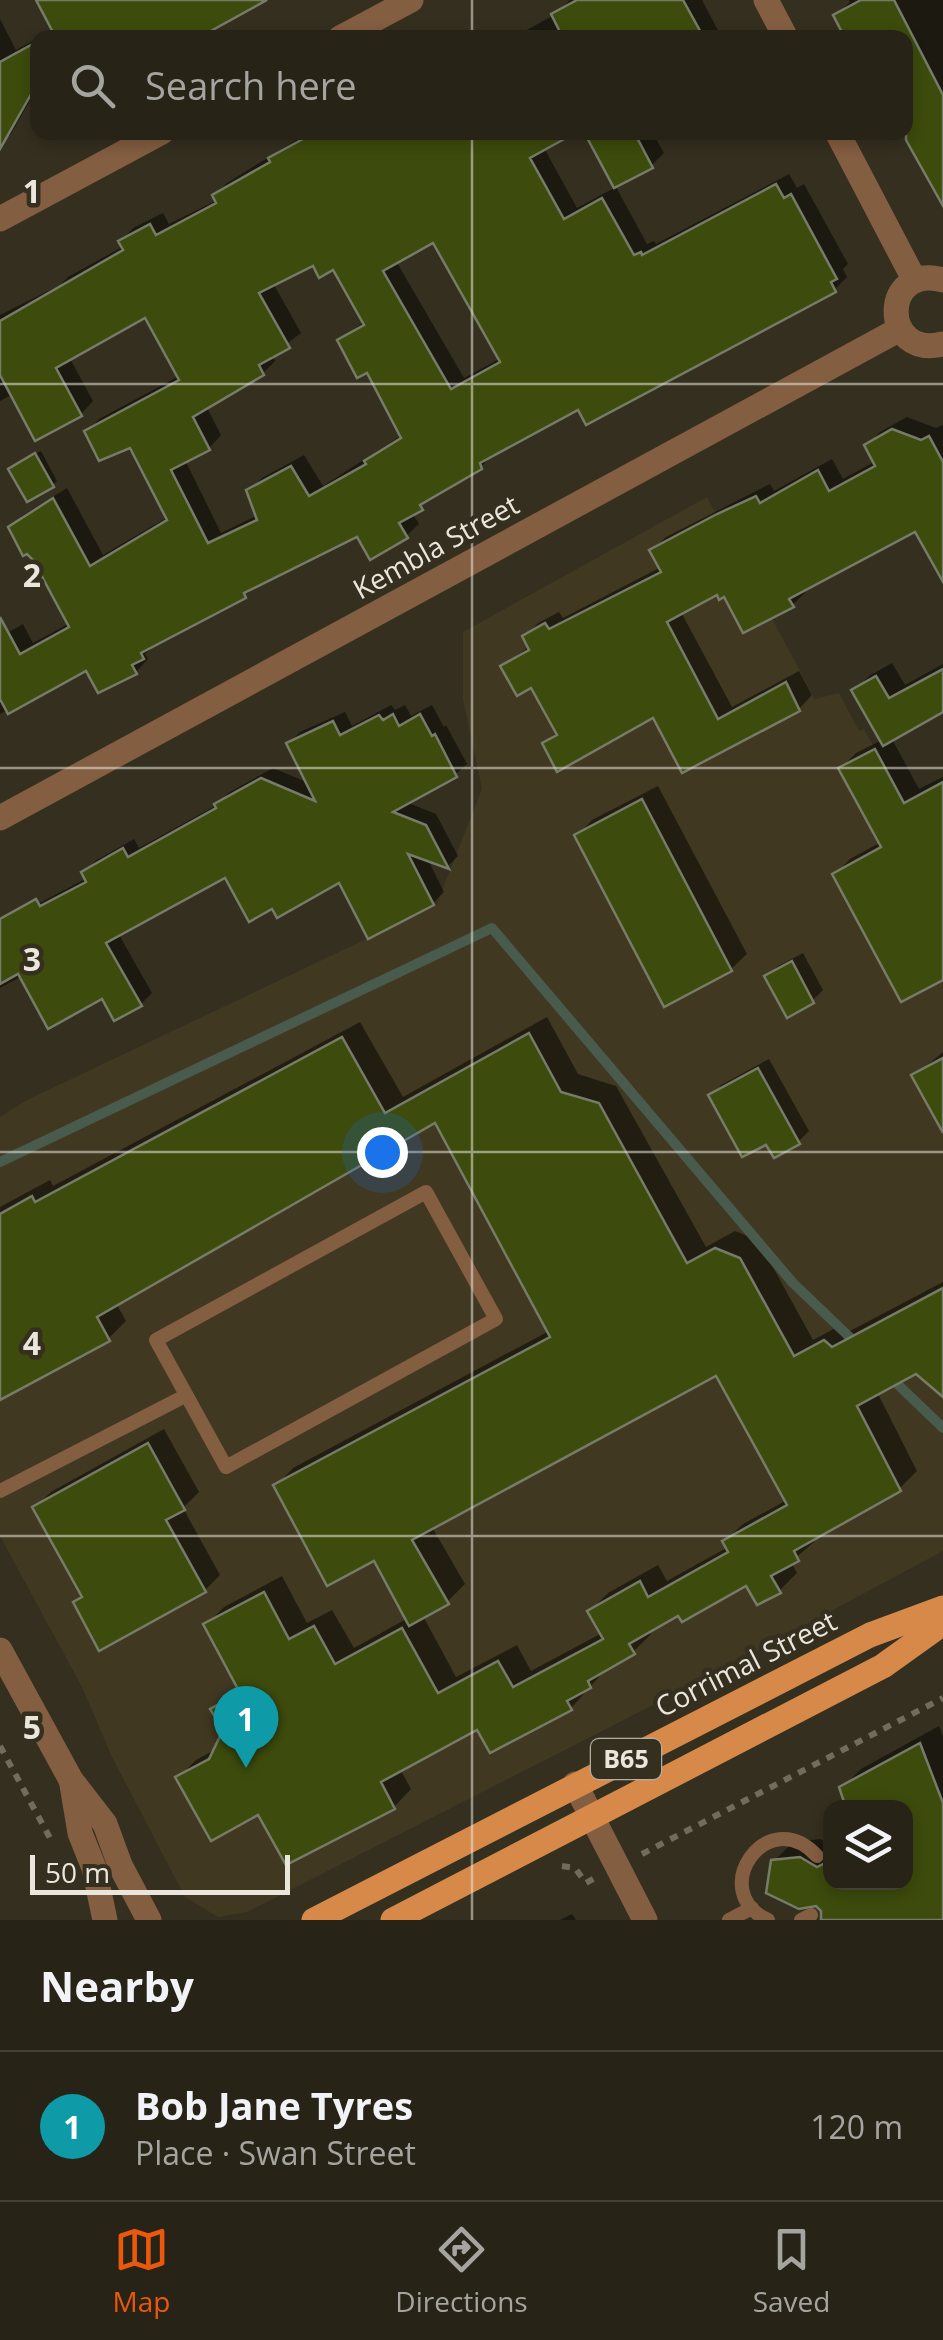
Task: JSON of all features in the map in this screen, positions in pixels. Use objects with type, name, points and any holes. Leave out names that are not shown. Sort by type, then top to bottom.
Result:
[{"type":"main road","name":"Corrimal Street","points":[[314,1920],[870,1635],[943,1608]]},
{"type":"main road","name":"B65","points":[[393,1920],[883,1666],[943,1623]]},
{"type":"street","points":[[355,30],[411,0]]},
{"type":"street","points":[[766,0],[782,30]]},
{"type":"street","points":[[0,218],[147,140]]},
{"type":"street","points":[[841,140],[915,281]]},
{"type":"street","points":[[943,280],[915,281],[902,291],[895,314],[912,342],[922,346],[943,344]]},
{"type":"street","name":"Kembla Street","points":[[0,818],[900,328]]},
{"type":"street","points":[[0,1650],[71,1780],[104,1824],[149,1920]]},
{"type":"street","points":[[71,1780],[80,1833],[94,1868],[105,1920]]},
{"type":"street","points":[[575,1784],[645,1920]]},
{"type":"lane","points":[[426,1192],[496,1319],[226,1466],[185,1396],[156,1340],[426,1192]]},
{"type":"lane","points":[[0,1491],[185,1396]]},
{"type":"lane","points":[[768,1920],[752,1908],[742,1884],[750,1856],[760,1846],[788,1839],[802,1843],[817,1856]]},
{"type":"lane","points":[[729,1920],[752,1908]]},
{"type":"path","points":[[557,1866],[575,1868],[586,1883],[943,1698]]},
{"type":"path","points":[[0,1746],[57,1851]]},
{"type":"shaded area","points":[[707,497],[815,699],[839,693],[859,731],[864,729],[943,872],[943,1551],[708,1677],[247,1912],[218,1917],[185,1897],[112,1757],[82,1687],[0,1536],[0,1117],[27,1100],[436,906],[482,789],[463,699],[463,632]]},
{"type":"building","points":[[36,0],[267,0],[213,30],[52,30]]},
{"type":"building","points":[[577,0],[683,0],[700,30],[559,30],[551,14]]},
{"type":"building","points":[[861,0],[894,0],[909,30],[841,30],[833,15]]},
{"type":"building","points":[[913,37],[943,95],[943,206],[906,140],[913,140]]},
{"type":"building","points":[[30,45],[30,96],[0,149],[0,62]]},
{"type":"building","points":[[301,140],[563,140],[530,158],[564,219],[602,198],[634,255],[642,255],[776,184],[784,198],[791,194],[837,279],[831,282],[836,292],[586,425],[578,410],[480,463],[482,469],[420,505],[423,510],[399,523],[408,538],[370,560],[357,537],[244,593],[246,598],[141,653],[144,659],[132,665],[137,674],[98,693],[86,671],[8,714],[0,699],[0,617],[20,654],[69,627],[33,560],[27,554],[23,556],[8,527],[53,498],[90,566],[167,520],[130,448],[99,461],[84,431],[179,380],[145,318],[56,368],[82,416],[35,441],[0,375],[0,321],[123,250],[118,241],[150,224],[156,235],[216,203],[212,195],[270,162],[268,158]],"holes":[[[433,243],[500,362],[451,389],[383,271]],[[313,266],[319,278],[333,270],[364,325],[337,340],[357,378],[367,373],[401,438],[364,461],[366,464],[309,496],[291,466],[246,490],[257,520],[208,543],[171,470],[210,450],[193,417],[264,375],[259,365],[290,348],[259,293]]]},
{"type":"building","points":[[588,140],[638,140],[653,168],[614,188]]},
{"type":"building","points":[[892,429],[921,440],[929,436],[943,462],[943,582],[915,532],[789,599],[794,607],[743,633],[724,597],[719,600],[717,595],[667,622],[718,719],[786,682],[800,711],[682,773],[653,718],[557,772],[542,743],[557,735],[531,688],[517,696],[500,666],[529,650],[522,636],[545,623],[549,629],[661,572],[649,550],[717,514],[756,496],[760,503],[818,470],[829,491],[875,466],[864,445]]},
{"type":"building","points":[[35,453],[54,487],[27,502],[8,469]]},
{"type":"building","points":[[943,669],[943,712],[883,746],[851,690],[876,676],[889,698]]},
{"type":"building","points":[[393,714],[399,726],[420,714],[457,777],[393,812],[426,825],[449,869],[408,854],[434,905],[368,939],[339,883],[277,918],[272,909],[249,922],[225,878],[106,943],[142,1006],[114,1021],[102,999],[48,1029],[18,974],[0,984],[0,919],[36,899],[40,906],[86,882],[81,872],[123,848],[128,857],[261,778],[315,801],[286,743],[333,721],[340,735],[379,715],[383,720]]},
{"type":"building","points":[[875,749],[904,803],[943,782],[943,980],[901,1002],[832,874],[881,847],[838,768]]},
{"type":"building","points":[[642,799],[732,971],[664,1007],[574,835]]},
{"type":"building","points":[[792,961],[814,1003],[787,1018],[764,976]]},
{"type":"building","points":[[529,1033],[561,1092],[599,1103],[687,1263],[715,1248],[740,1258],[794,1356],[824,1340],[832,1347],[943,1288],[943,1397],[916,1374],[857,1406],[901,1491],[794,1551],[799,1561],[771,1576],[781,1593],[757,1605],[746,1586],[682,1622],[678,1616],[629,1644],[635,1654],[588,1681],[591,1688],[567,1701],[572,1710],[490,1753],[477,1730],[381,1782],[395,1809],[286,1865],[258,1815],[211,1841],[175,1777],[209,1759],[223,1730],[210,1709],[240,1693],[203,1624],[264,1592],[289,1639],[314,1626],[335,1664],[402,1628],[438,1693],[498,1661],[513,1687],[603,1639],[587,1611],[640,1581],[648,1597],[728,1552],[722,1541],[787,1505],[716,1376],[412,1540],[449,1604],[409,1626],[374,1561],[327,1586],[273,1485],[550,1337],[435,1123],[97,1317],[110,1341],[0,1400],[0,1214],[32,1196],[35,1202],[342,1037],[385,1113]]},
{"type":"building","points":[[943,1058],[943,1133],[911,1075]]},
{"type":"building","points":[[758,1068],[800,1144],[774,1158],[766,1145],[742,1157],[708,1095]]},
{"type":"building","points":[[148,1443],[185,1510],[166,1520],[206,1592],[99,1651],[73,1602],[82,1597],[32,1507]]},
{"type":"building","points":[[920,1743],[943,1803],[943,1920],[821,1920],[821,1911],[816,1906],[799,1909],[766,1893],[771,1860],[800,1857],[817,1867],[823,1864],[823,1890],[913,1890],[913,1800],[843,1800],[839,1787]]},
{"type":"waterway","points":[[0,1162],[492,928],[793,1283],[860,1347]]},
{"type":"waterway","points":[[890,1377],[943,1428]]},
{"type":"place","name":"Bob Jane Tyres","points":[[246,1768]]}]
